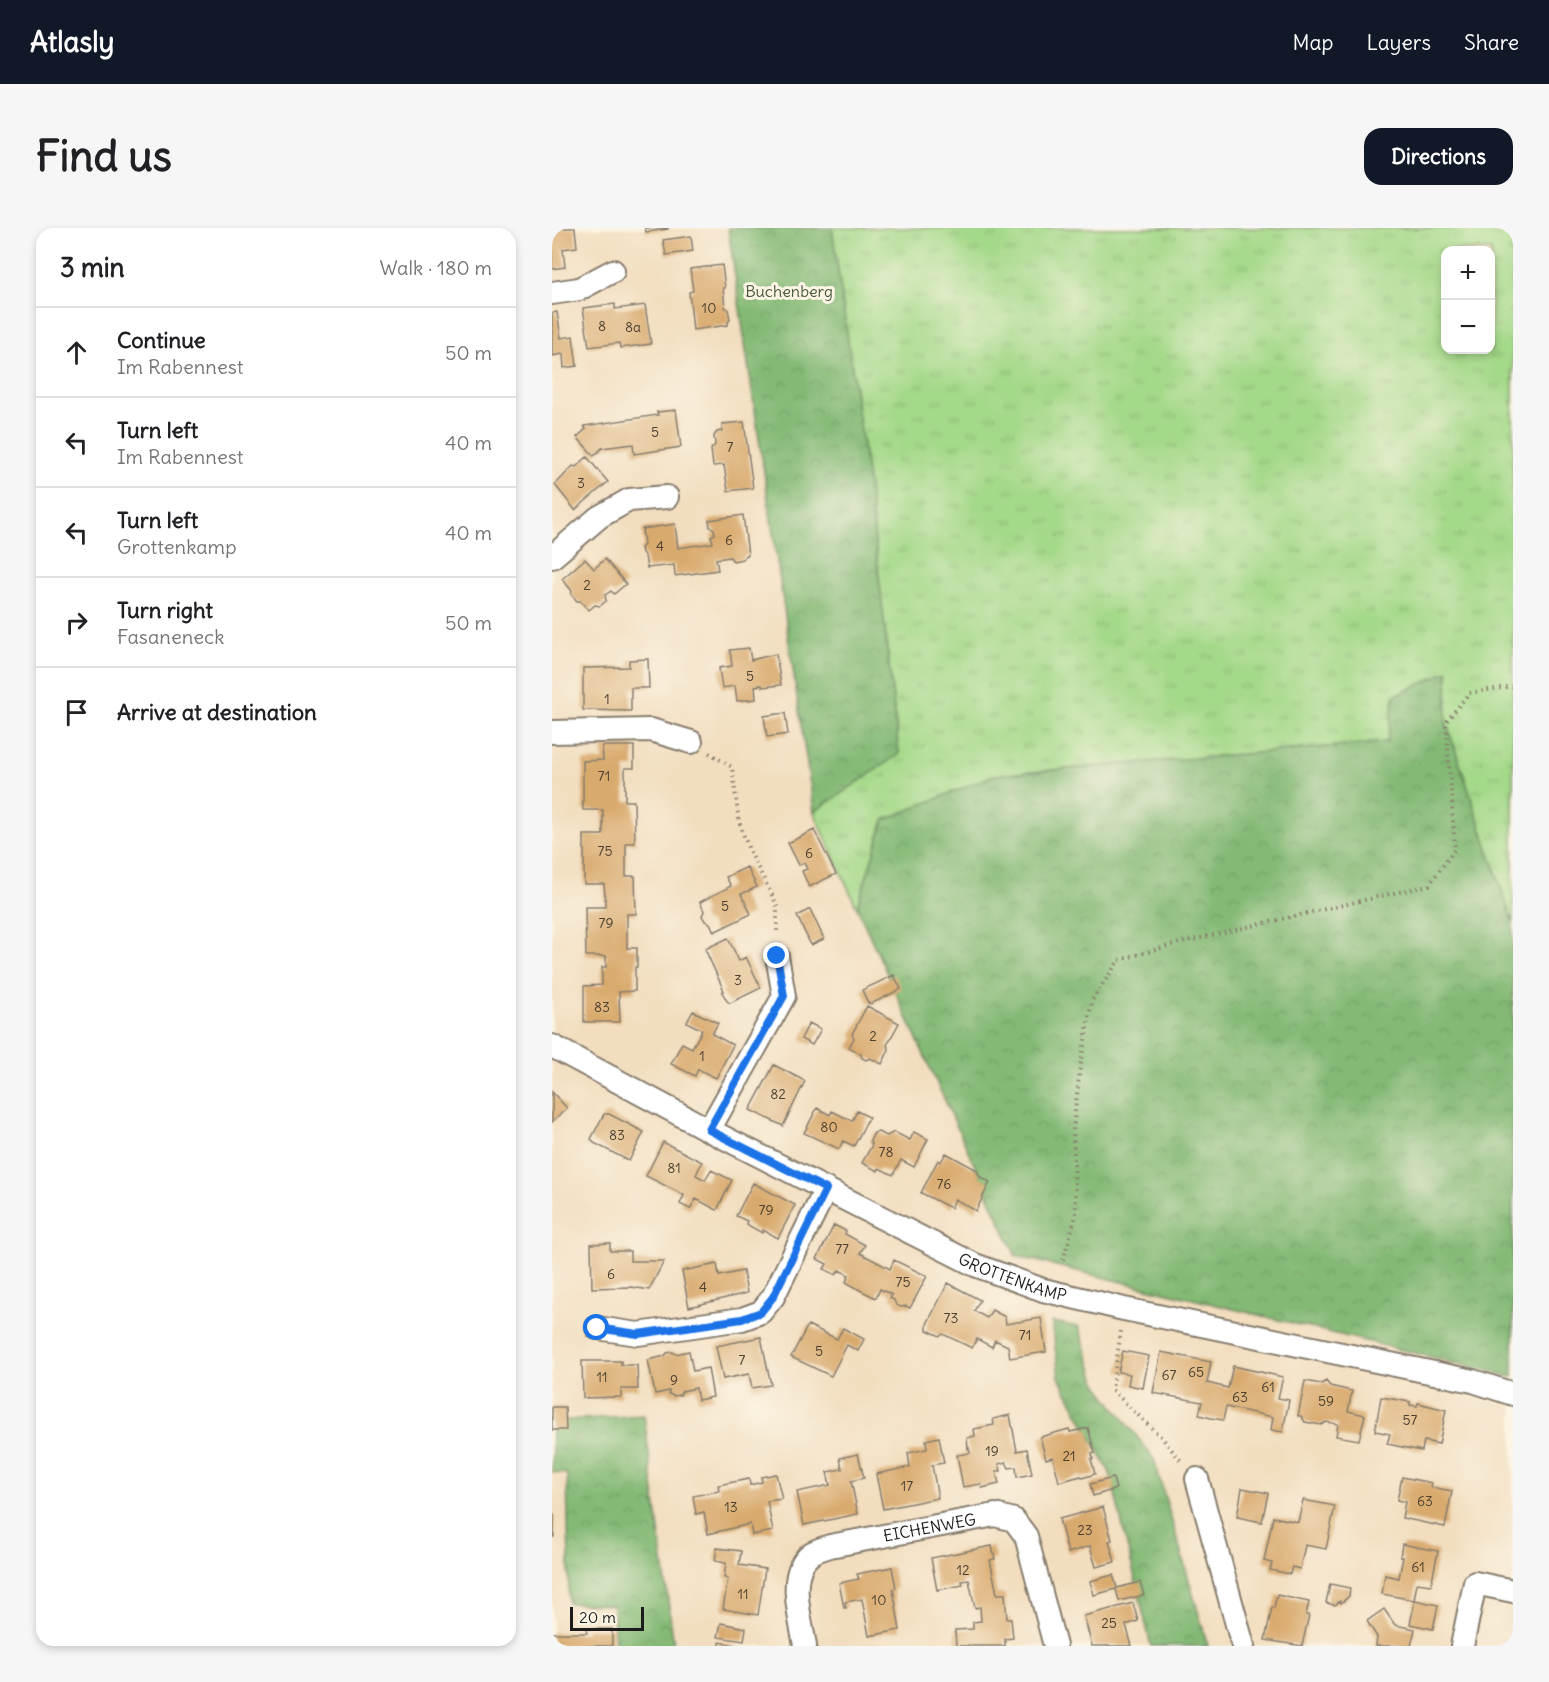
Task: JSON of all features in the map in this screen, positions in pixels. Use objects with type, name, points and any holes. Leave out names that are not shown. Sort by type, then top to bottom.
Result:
[{"type":"street","points":[[552,293],[579,289],[613,271]]},
{"type":"street","points":[[552,557],[599,517],[629,500],[667,497]]},
{"type":"street","points":[[552,732],[651,730],[691,742]]},
{"type":"street","points":[[709,1130],[784,996],[777,956]]},
{"type":"street","name":"GROTTENKAMP","points":[[552,1046],[709,1130],[975,1264],[1043,1290],[1124,1309],[1473,1381],[1513,1394]]},
{"type":"street","points":[[597,1328],[638,1334],[742,1319],[761,1312],[773,1297],[826,1189]]},
{"type":"street","points":[[1197,1479],[1243,1646]]},
{"type":"street","name":"EICHENWEG","points":[[805,1646],[796,1586],[800,1568],[812,1554],[830,1546],[995,1515],[1014,1520],[1026,1536],[1055,1646]]},
{"type":"street","points":[[1462,1646],[1475,1583],[1513,1591]]},
{"type":"path","points":[[1062,1260],[1076,1215],[1073,1130],[1080,1068],[1092,1000],[1119,960],[1183,942],[1429,885],[1455,849],[1446,722],[1469,693],[1513,686]]},
{"type":"path","points":[[691,742],[732,767],[739,822],[748,850],[777,904],[777,956]]},
{"type":"path","points":[[1124,1309],[1112,1390],[1162,1438],[1197,1479]]},
{"type":"green space","name":"Buchenberg","points":[[728,228],[832,228],[869,488],[899,754],[814,812]]},
{"type":"green space","points":[[832,228],[1513,228],[1513,924],[1446,722],[1448,672],[1388,742],[995,775],[884,820],[857,908],[814,812],[899,754],[869,488]]},
{"type":"green space","points":[[1448,671],[1446,722],[1513,924],[1513,1377],[1016,1256],[857,908],[884,820],[995,775],[1387,742],[1394,696]]},
{"type":"green space","points":[[1052,1322],[1079,1327],[1097,1384],[1154,1459],[1208,1646],[1151,1646],[1110,1473],[1059,1377]]},
{"type":"green space","points":[[644,1415],[674,1646],[615,1646],[613,1605],[568,1603],[567,1474],[552,1472],[552,1421]]},
{"type":"building","points":[[554,228],[575,228],[577,247],[563,249],[565,267],[552,269],[552,233],[555,233]]},
{"type":"building","points":[[645,228],[668,228],[668,229],[646,232]]},
{"type":"building","points":[[691,236],[693,251],[666,255],[663,240]]},
{"type":"building","points":[[722,265],[725,307],[728,309],[730,319],[728,325],[693,330],[689,292],[693,291],[690,269]]},
{"type":"building","points":[[615,304],[615,309],[645,305],[651,344],[620,348],[619,343],[589,347],[583,308]]},
{"type":"building","points":[[557,312],[561,338],[573,336],[577,366],[564,368],[563,354],[552,356],[552,313]]},
{"type":"building","points":[[676,410],[681,447],[634,454],[633,444],[602,448],[594,456],[577,437],[586,429],[584,426],[658,415],[657,412]]},
{"type":"building","points":[[744,422],[753,488],[728,491],[724,465],[713,466],[711,449],[715,445],[714,436],[717,432],[722,431],[722,424]]},
{"type":"building","points":[[587,457],[608,482],[575,510],[555,485],[573,466],[576,467]]},
{"type":"building","points":[[743,515],[748,555],[743,559],[733,561],[730,557],[716,559],[718,570],[675,576],[674,565],[647,568],[641,548],[644,545],[642,529],[675,524],[678,548],[713,543],[711,536],[715,534],[714,529],[710,527],[709,520]]},
{"type":"building","points":[[585,559],[594,569],[605,559],[626,584],[614,594],[611,591],[605,595],[606,601],[589,610],[577,601],[562,579]]},
{"type":"building","points":[[749,648],[751,660],[776,654],[781,685],[755,686],[756,699],[737,701],[735,686],[722,688],[719,668],[732,666],[730,650]]},
{"type":"building","points":[[648,659],[649,688],[631,688],[631,711],[583,710],[583,668],[629,667],[629,660]]},
{"type":"building","points":[[785,713],[788,734],[767,737],[764,716]]},
{"type":"building","points":[[602,746],[634,746],[634,768],[625,768],[625,801],[634,801],[635,843],[626,843],[626,876],[635,876],[636,914],[627,914],[627,948],[637,948],[637,967],[635,967],[635,991],[619,992],[620,1022],[584,1022],[584,986],[602,985],[602,967],[606,967],[606,956],[586,956],[585,907],[605,907],[604,884],[584,884],[584,835],[603,835],[603,810],[583,810],[583,761],[603,760]]},
{"type":"building","points":[[814,830],[836,874],[809,887],[802,871],[807,869],[804,863],[799,865],[788,843]]},
{"type":"building","points":[[747,867],[757,887],[741,894],[751,914],[714,932],[710,923],[702,916],[704,911],[700,902],[731,886],[726,877]]},
{"type":"building","points":[[810,909],[824,939],[811,945],[797,916]]},
{"type":"building","points":[[728,938],[739,961],[746,957],[761,988],[730,1003],[722,992],[724,991],[705,949]]},
{"type":"building","points":[[894,975],[901,989],[871,1004],[868,1003],[862,990]]},
{"type":"building","points":[[867,1006],[899,1023],[887,1045],[889,1050],[882,1064],[870,1058],[866,1060],[862,1058],[861,1054],[849,1047],[854,1038],[852,1034]]},
{"type":"building","points":[[693,1011],[718,1023],[712,1034],[733,1045],[716,1078],[698,1069],[695,1076],[671,1064],[682,1043],[692,1048],[702,1030],[687,1022]]},
{"type":"building","points":[[809,1023],[821,1029],[812,1045],[801,1039]]},
{"type":"building","points":[[774,1065],[805,1081],[783,1126],[750,1110]]},
{"type":"building","points":[[552,1092],[567,1108],[552,1122]]},
{"type":"building","points":[[817,1108],[830,1115],[832,1111],[852,1121],[857,1111],[869,1117],[854,1146],[843,1141],[839,1149],[804,1133]]},
{"type":"building","points":[[604,1114],[609,1114],[644,1132],[629,1161],[594,1143],[591,1139]]},
{"type":"building","points":[[878,1132],[887,1136],[894,1132],[910,1140],[914,1132],[928,1139],[914,1167],[901,1160],[893,1175],[862,1163],[872,1145],[870,1141],[874,1133]]},
{"type":"building","points":[[663,1142],[702,1162],[696,1175],[705,1180],[711,1170],[732,1180],[717,1210],[696,1199],[690,1209],[680,1204],[684,1195],[646,1176]]},
{"type":"building","points":[[946,1153],[977,1170],[980,1177],[990,1182],[976,1211],[955,1199],[951,1208],[921,1193],[938,1160],[940,1162]]},
{"type":"building","points":[[753,1183],[795,1205],[778,1238],[763,1230],[762,1233],[746,1224],[747,1221],[736,1216]]},
{"type":"building","points":[[834,1225],[865,1245],[860,1253],[890,1269],[894,1260],[927,1276],[910,1308],[896,1305],[890,1298],[892,1295],[880,1289],[876,1298],[860,1290],[846,1282],[849,1275],[839,1270],[836,1275],[824,1269],[827,1264],[817,1259]]},
{"type":"building","points":[[610,1243],[610,1251],[630,1251],[630,1261],[664,1261],[649,1290],[631,1287],[592,1288],[591,1244]]},
{"type":"building","points":[[717,1264],[719,1276],[743,1271],[747,1293],[689,1307],[682,1271]]},
{"type":"building","points":[[948,1283],[980,1300],[974,1311],[987,1318],[992,1310],[1005,1317],[1006,1324],[1041,1318],[1046,1352],[1010,1358],[1008,1346],[995,1340],[992,1347],[977,1339],[972,1348],[943,1334],[940,1336],[927,1330],[927,1324]]},
{"type":"building","points":[[808,1325],[837,1339],[843,1328],[864,1339],[858,1351],[847,1345],[831,1376],[791,1357]]},
{"type":"building","points":[[761,1337],[771,1385],[752,1388],[749,1374],[723,1379],[716,1346]]},
{"type":"building","points":[[689,1351],[693,1371],[708,1368],[713,1397],[698,1400],[696,1388],[682,1391],[680,1395],[673,1396],[669,1394],[669,1391],[655,1394],[648,1360],[665,1356],[667,1353],[676,1354]]},
{"type":"building","points":[[1123,1351],[1149,1356],[1143,1388],[1128,1385],[1130,1374],[1118,1372]]},
{"type":"building","points":[[1161,1352],[1211,1362],[1207,1383],[1228,1388],[1233,1366],[1283,1377],[1278,1398],[1289,1400],[1283,1432],[1271,1430],[1273,1417],[1226,1407],[1223,1420],[1211,1418],[1199,1415],[1202,1402],[1153,1393]]},
{"type":"building","points":[[582,1361],[621,1361],[621,1365],[637,1365],[638,1389],[621,1389],[621,1397],[583,1398]]},
{"type":"building","points":[[1305,1381],[1321,1384],[1326,1381],[1330,1386],[1352,1391],[1348,1411],[1365,1415],[1359,1440],[1336,1436],[1338,1424],[1326,1422],[1321,1425],[1305,1422],[1301,1416],[1298,1416]]},
{"type":"building","points":[[1381,1397],[1410,1402],[1410,1405],[1417,1406],[1418,1403],[1446,1410],[1439,1444],[1424,1441],[1422,1451],[1387,1444],[1390,1434],[1375,1431]]},
{"type":"building","points":[[552,1407],[565,1407],[566,1430],[552,1430]]},
{"type":"building","points":[[1010,1415],[1017,1451],[1027,1449],[1032,1474],[1017,1477],[1016,1467],[1009,1468],[1006,1462],[999,1464],[1001,1471],[996,1471],[999,1484],[982,1488],[981,1484],[963,1487],[957,1455],[970,1453],[967,1438],[975,1436],[974,1429],[994,1425],[993,1419]]},
{"type":"building","points":[[1088,1428],[1095,1453],[1092,1454],[1093,1459],[1091,1459],[1095,1474],[1059,1482],[1053,1457],[1046,1459],[1040,1437],[1069,1429],[1070,1432]]},
{"type":"building","points":[[939,1437],[944,1463],[932,1465],[938,1498],[883,1509],[876,1474],[910,1467],[908,1453],[927,1449],[926,1440]]},
{"type":"building","points":[[858,1454],[864,1478],[851,1481],[858,1514],[804,1525],[797,1492],[830,1485],[827,1472],[842,1469],[840,1458]]},
{"type":"building","points":[[776,1474],[782,1499],[767,1501],[773,1531],[752,1535],[750,1524],[708,1534],[704,1512],[696,1514],[693,1496],[719,1491],[718,1485],[749,1479],[750,1485],[762,1482],[761,1477]]},
{"type":"building","points":[[1402,1477],[1432,1483],[1431,1487],[1452,1491],[1445,1527],[1402,1518],[1405,1502],[1397,1500]]},
{"type":"building","points":[[1113,1478],[1116,1489],[1093,1496],[1090,1484]]},
{"type":"building","points":[[1242,1488],[1268,1493],[1262,1522],[1237,1517]]},
{"type":"building","points":[[1303,1500],[1335,1506],[1326,1549],[1305,1545],[1300,1569],[1292,1567],[1290,1574],[1270,1570],[1272,1563],[1264,1561],[1273,1517],[1298,1522]]},
{"type":"building","points":[[1103,1507],[1115,1562],[1096,1567],[1090,1546],[1068,1553],[1059,1519]]},
{"type":"building","points":[[552,1515],[554,1515],[554,1537],[552,1537]]},
{"type":"building","points":[[1402,1544],[1438,1551],[1431,1585],[1417,1583],[1414,1600],[1382,1594],[1385,1575],[1399,1578],[1403,1557],[1400,1557]]},
{"type":"building","points":[[992,1546],[995,1559],[990,1560],[997,1594],[1005,1594],[1007,1619],[1011,1619],[1013,1638],[1005,1639],[1005,1646],[956,1646],[955,1630],[973,1629],[973,1622],[981,1621],[980,1607],[975,1608],[969,1580],[962,1581],[963,1585],[937,1590],[931,1558]]},
{"type":"building","points":[[717,1548],[741,1551],[739,1565],[765,1569],[758,1615],[723,1609],[728,1579],[724,1578],[726,1563],[715,1561]]},
{"type":"building","points":[[892,1567],[900,1630],[869,1636],[862,1599],[845,1602],[846,1608],[844,1608],[839,1583],[859,1579],[857,1574]]},
{"type":"building","points":[[1113,1575],[1117,1588],[1140,1582],[1144,1595],[1119,1601],[1116,1589],[1094,1595],[1090,1581]]},
{"type":"building","points":[[1330,1584],[1350,1588],[1349,1596],[1335,1605],[1326,1603]]},
{"type":"building","points":[[1277,1595],[1309,1602],[1306,1615],[1309,1615],[1302,1646],[1265,1640]]},
{"type":"building","points":[[1415,1600],[1438,1605],[1433,1629],[1410,1624]]},
{"type":"building","points":[[1133,1603],[1138,1621],[1126,1625],[1132,1646],[1092,1646],[1084,1616]]},
{"type":"building","points":[[1384,1609],[1395,1625],[1415,1629],[1411,1646],[1376,1646],[1377,1637],[1367,1621]]},
{"type":"building","points":[[721,1623],[746,1628],[744,1641],[718,1637]]},
{"type":"building","points":[[587,1629],[612,1629],[612,1646],[552,1646],[552,1633],[587,1633]]},
{"type":"building","points":[[720,1642],[735,1645],[735,1646],[720,1646]]},
{"type":"route","points":[[597,1328],[638,1334],[742,1319],[761,1312],[773,1297],[826,1189],[709,1130],[784,996],[777,956]]}]
